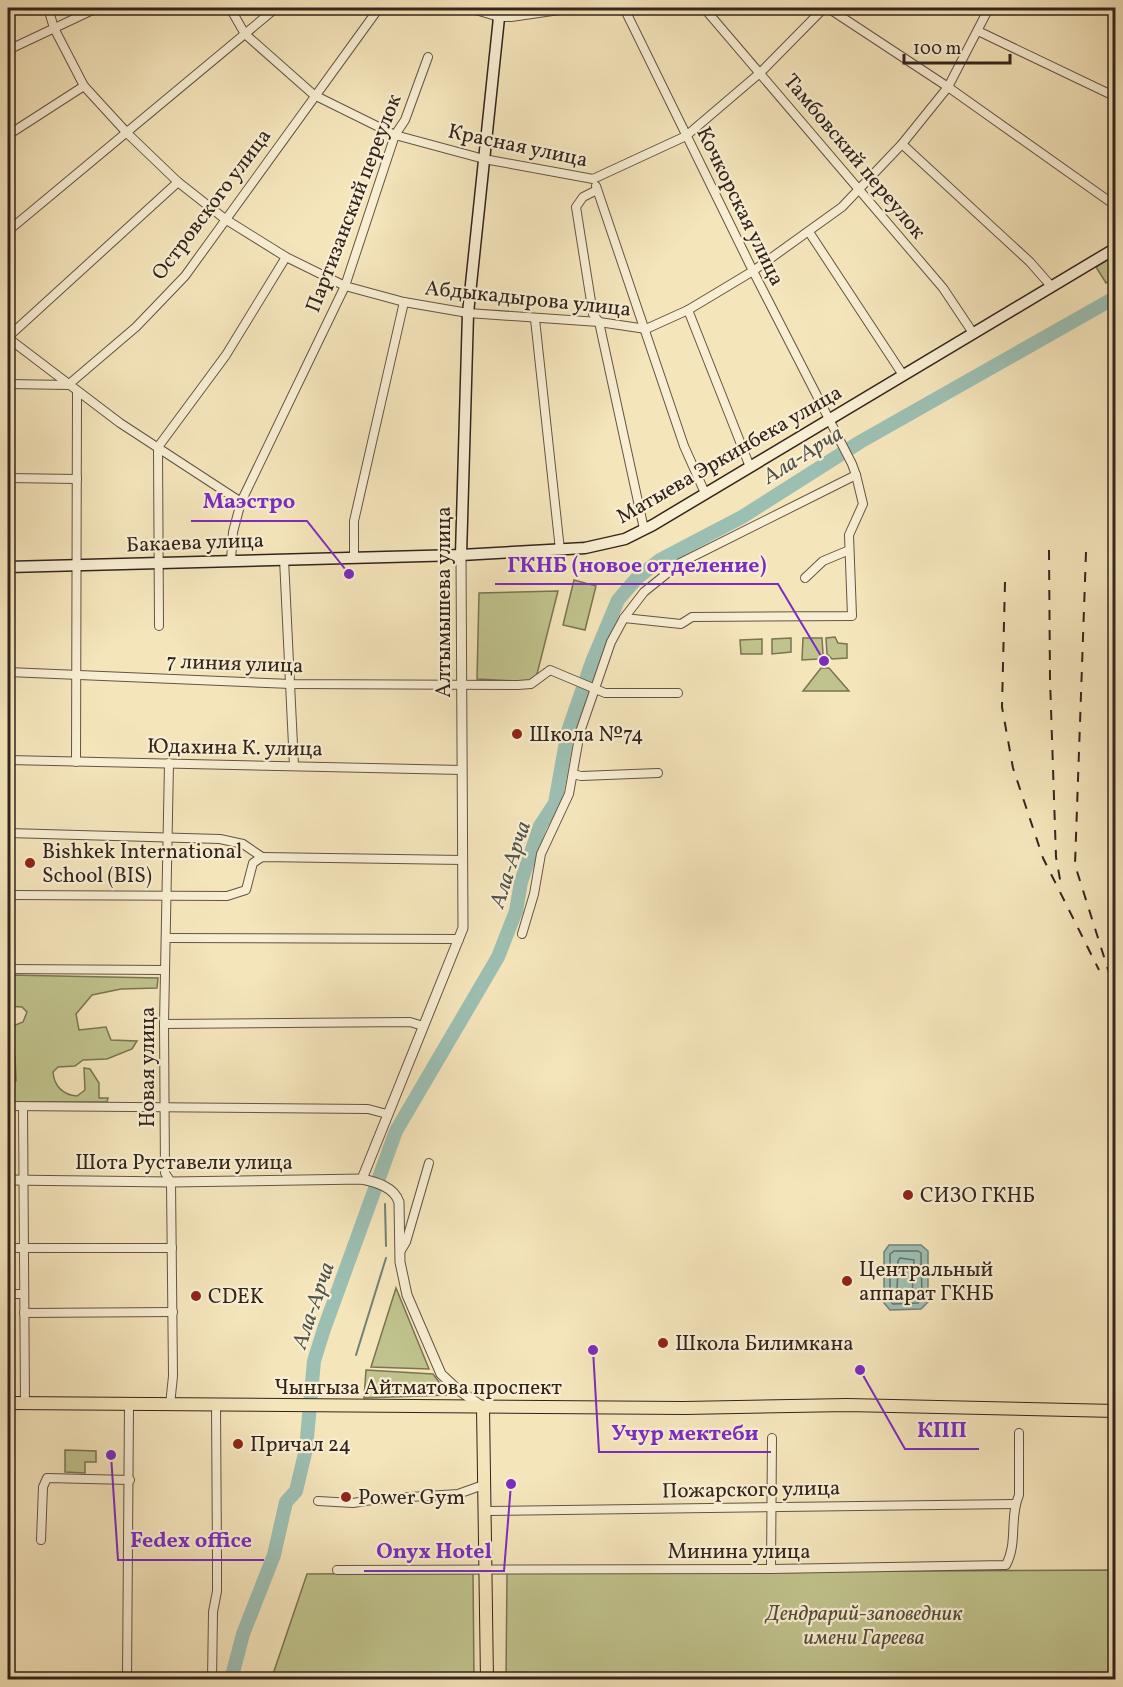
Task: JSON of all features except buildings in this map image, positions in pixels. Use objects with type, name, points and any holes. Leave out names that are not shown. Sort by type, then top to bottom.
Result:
[{"type":"main road","name":"Алтымышева улица","points":[[461,555],[468,313],[499,12]]},
{"type":"main road","name":"Матыева Эркинбека улица","points":[[284,559],[461,555],[600,546],[644,529],[1116,248]]},
{"type":"main road","name":"Бакаева улица","points":[[8,567],[284,559]]},
{"type":"main road","name":"Чынгыза Айтматова проспект","points":[[8,1403],[684,1408],[847,1406],[1116,1411]]},
{"type":"main road","points":[[483,1407],[487,1511],[487,1680]]},
{"type":"street","name":"Абдыкадырова улица","points":[[48,8],[54,28],[84,87],[128,134],[178,182],[225,219],[286,256],[345,286],[404,302],[468,313],[599,322],[646,329],[688,310],[753,271],[842,207],[902,144],[948,87],[989,8]]},
{"type":"street","points":[[8,50],[97,8]]},
{"type":"street","name":"Красная улица","points":[[230,8],[245,34],[315,95],[395,135],[483,159],[593,179],[686,136],[761,72],[826,8]]},
{"type":"street","points":[[8,231],[128,134],[276,8]]},
{"type":"street","name":"Островского улица","points":[[68,385],[144,318],[184,276],[379,8]]},
{"type":"street","points":[[469,8],[499,12],[573,8]]},
{"type":"street","name":"Кочкорская улица","points":[[624,8],[753,271],[852,464],[864,504],[849,535],[847,551]]},
{"type":"street","name":"Тамбовский переулок","points":[[704,8],[761,72],[943,288],[973,333]]},
{"type":"street","points":[[826,8],[948,87],[1116,206]]},
{"type":"street","points":[[978,31],[1116,97]]},
{"type":"street","name":"Партизанский переулок","points":[[231,561],[233,532],[241,502],[345,286],[395,135],[405,120],[428,57]]},
{"type":"street","points":[[8,135],[84,87]]},
{"type":"street","points":[[902,144],[1030,262],[1051,286]]},
{"type":"street","points":[[593,179],[684,446],[705,493]]},
{"type":"street","points":[[178,182],[8,337],[77,392],[241,502]]},
{"type":"street","points":[[597,190],[584,196],[576,207],[593,314],[599,322],[644,529]]},
{"type":"street","points":[[809,232],[903,375]]},
{"type":"street","points":[[159,626],[158,447],[226,355],[286,256]]},
{"type":"street","points":[[354,557],[354,521],[404,302]]},
{"type":"street","points":[[688,310],[750,467]]},
{"type":"street","points":[[535,319],[560,550]]},
{"type":"street","points":[[8,384],[68,385]]},
{"type":"street","points":[[76,762],[77,392]]},
{"type":"street","points":[[522,934],[532,904],[541,855],[552,827],[565,806],[580,732],[611,642],[624,618],[644,592],[680,563],[855,475]]},
{"type":"street","points":[[8,477],[77,479]]},
{"type":"street","points":[[624,618],[681,624],[692,617],[852,616],[847,551],[823,561],[805,578]]},
{"type":"street","name":"Алтымышева улица","points":[[364,1179],[387,1114],[459,939],[463,917],[461,555]]},
{"type":"street","name":"Бакаева улица","points":[[284,559],[294,766]]},
{"type":"street","name":"7 линия улица","points":[[8,672],[291,684],[526,685],[550,670],[595,688]]},
{"type":"street","points":[[595,688],[605,693],[678,693]]},
{"type":"street","name":"Юдахина К. улица","points":[[8,759],[462,770]]},
{"type":"street","name":"Новая улица","points":[[169,763],[164,1024],[165,1173],[171,1182],[173,1382],[170,1405]]},
{"type":"street","points":[[573,774],[581,776],[658,773]]},
{"type":"street","points":[[8,833],[220,839],[243,844],[262,857],[463,860]]},
{"type":"street","points":[[8,895],[238,894],[246,890],[253,863],[262,857]]},
{"type":"street","points":[[165,938],[459,939]]},
{"type":"street","points":[[8,969],[165,970]]},
{"type":"street","points":[[164,1024],[410,1022],[423,1026]]},
{"type":"street","points":[[8,1106],[368,1109],[387,1114]]},
{"type":"street","points":[[23,1106],[23,1294],[26,1404]]},
{"type":"street","points":[[400,1252],[406,1242],[429,1163]]},
{"type":"street","points":[[364,1179],[386,1187],[395,1194],[399,1202],[400,1252],[407,1295],[441,1374],[457,1389],[483,1407]]},
{"type":"street","name":"Шота Руставели улица","points":[[8,1180],[171,1182],[364,1179]]},
{"type":"street","points":[[8,1248],[172,1248]]},
{"type":"street","points":[[8,1294],[23,1294]]},
{"type":"street","points":[[24,1313],[173,1312]]},
{"type":"street","points":[[127,1680],[129,1404]]},
{"type":"street","points":[[212,1680],[213,1612],[217,1591],[216,1405]]},
{"type":"street","name":"Минина улица","points":[[337,1570],[771,1569],[1006,1565],[1013,1552],[1015,1504],[1019,1495],[1019,1433]]},
{"type":"street","points":[[771,1569],[772,1438]]},
{"type":"street","points":[[40,1540],[43,1487],[47,1478],[129,1480]]},
{"type":"street","points":[[318,1501],[353,1503],[378,1499],[458,1494],[486,1484]]},
{"type":"street","name":"Пожарского улица","points":[[487,1511],[1015,1504]]},
{"type":"green space","points":[[1115,255],[1115,278],[1106,283],[1096,267]]},
{"type":"green space","points":[[574,580],[596,586],[585,630],[563,625]]},
{"type":"green space","points":[[558,591],[535,682],[477,679],[479,593]]},
{"type":"green space","points":[[835,637],[838,643],[847,644],[847,658],[832,659],[827,654],[826,638]]},
{"type":"green space","points":[[791,638],[791,652],[772,654],[772,639]]},
{"type":"green space","points":[[803,638],[822,638],[823,654],[818,659],[802,660]]},
{"type":"green space","points":[[762,639],[762,654],[741,654],[740,640]]},
{"type":"green space","points":[[821,668],[829,668],[849,691],[803,691]]},
{"type":"green space","points":[[8,975],[158,978],[157,988],[121,989],[92,995],[76,1014],[79,1030],[106,1027],[111,1040],[137,1041],[132,1049],[107,1059],[83,1060],[75,1066],[58,1067],[53,1072],[55,1082],[60,1089],[67,1094],[77,1096],[85,1090],[84,1068],[90,1069],[99,1083],[99,1098],[108,1098],[107,1102],[8,1102],[8,1082],[16,1081],[15,1056],[8,1056],[8,1028],[23,1022],[27,1012],[22,1007],[8,1006],[8,995],[13,991],[12,984],[8,984]]},
{"type":"green space","points":[[396,1288],[429,1369],[371,1367]]},
{"type":"green space","points":[[366,1370],[433,1374],[449,1395],[364,1398]]},
{"type":"green space","points":[[65,1450],[96,1451],[96,1462],[85,1462],[85,1473],[65,1472]]},
{"type":"green space","name":"Дендрарий-заповедник имени Гареева","points":[[1115,1570],[1115,1679],[506,1680],[507,1573]]},
{"type":"green space","points":[[473,1573],[474,1679],[271,1680],[307,1574]]},
{"type":"water","points":[[889,1245],[921,1245],[928,1251],[928,1302],[921,1309],[890,1310],[884,1303],[884,1252]]},
{"type":"waterway","name":"Ала-Арча","points":[[231,1680],[243,1634],[274,1555],[286,1502],[296,1491],[306,1449],[314,1361],[324,1329],[396,1131],[498,957],[516,911],[521,882],[540,826],[555,803],[568,731],[592,662],[618,600],[637,578],[660,560],[742,517],[860,442],[1116,297]]},
{"type":"waterway","points":[[385,1204],[386,1246]]},
{"type":"waterway","points":[[356,1355],[386,1258]]},
{"type":"railway","points":[[1049,550],[1050,679],[1056,857],[1061,885]]},
{"type":"railway","points":[[1086,552],[1075,865],[1116,995]]},
{"type":"railway","points":[[1005,582],[1002,707],[1013,768],[1043,858],[1099,970]]},
{"type":"place","name":"Маэстро","points":[[349,574]]},
{"type":"place","name":"ГКНБ (новое отделение)","points":[[824,661]]},
{"type":"place","name":"Школа №74","points":[[517,734]]},
{"type":"place","name":"Bishkek International School (BIS)","points":[[30,863]]},
{"type":"place","name":"СИЗО ГКНБ","points":[[908,1195]]},
{"type":"place","name":"Центральный аппарат ГКНБ","points":[[847,1281]]},
{"type":"place","name":"CDEK","points":[[196,1296]]},
{"type":"place","name":"Школа Билимкана","points":[[663,1343]]},
{"type":"place","name":"Учур мектеби","points":[[593,1350]]},
{"type":"place","name":"КПП","points":[[860,1370]]},
{"type":"place","name":"Причал 24","points":[[238,1444]]},
{"type":"place","name":"Fedex office","points":[[111,1455]]},
{"type":"place","name":"Onyx Hotel","points":[[511,1484]]},
{"type":"place","name":"Power Gym","points":[[346,1497]]}]
